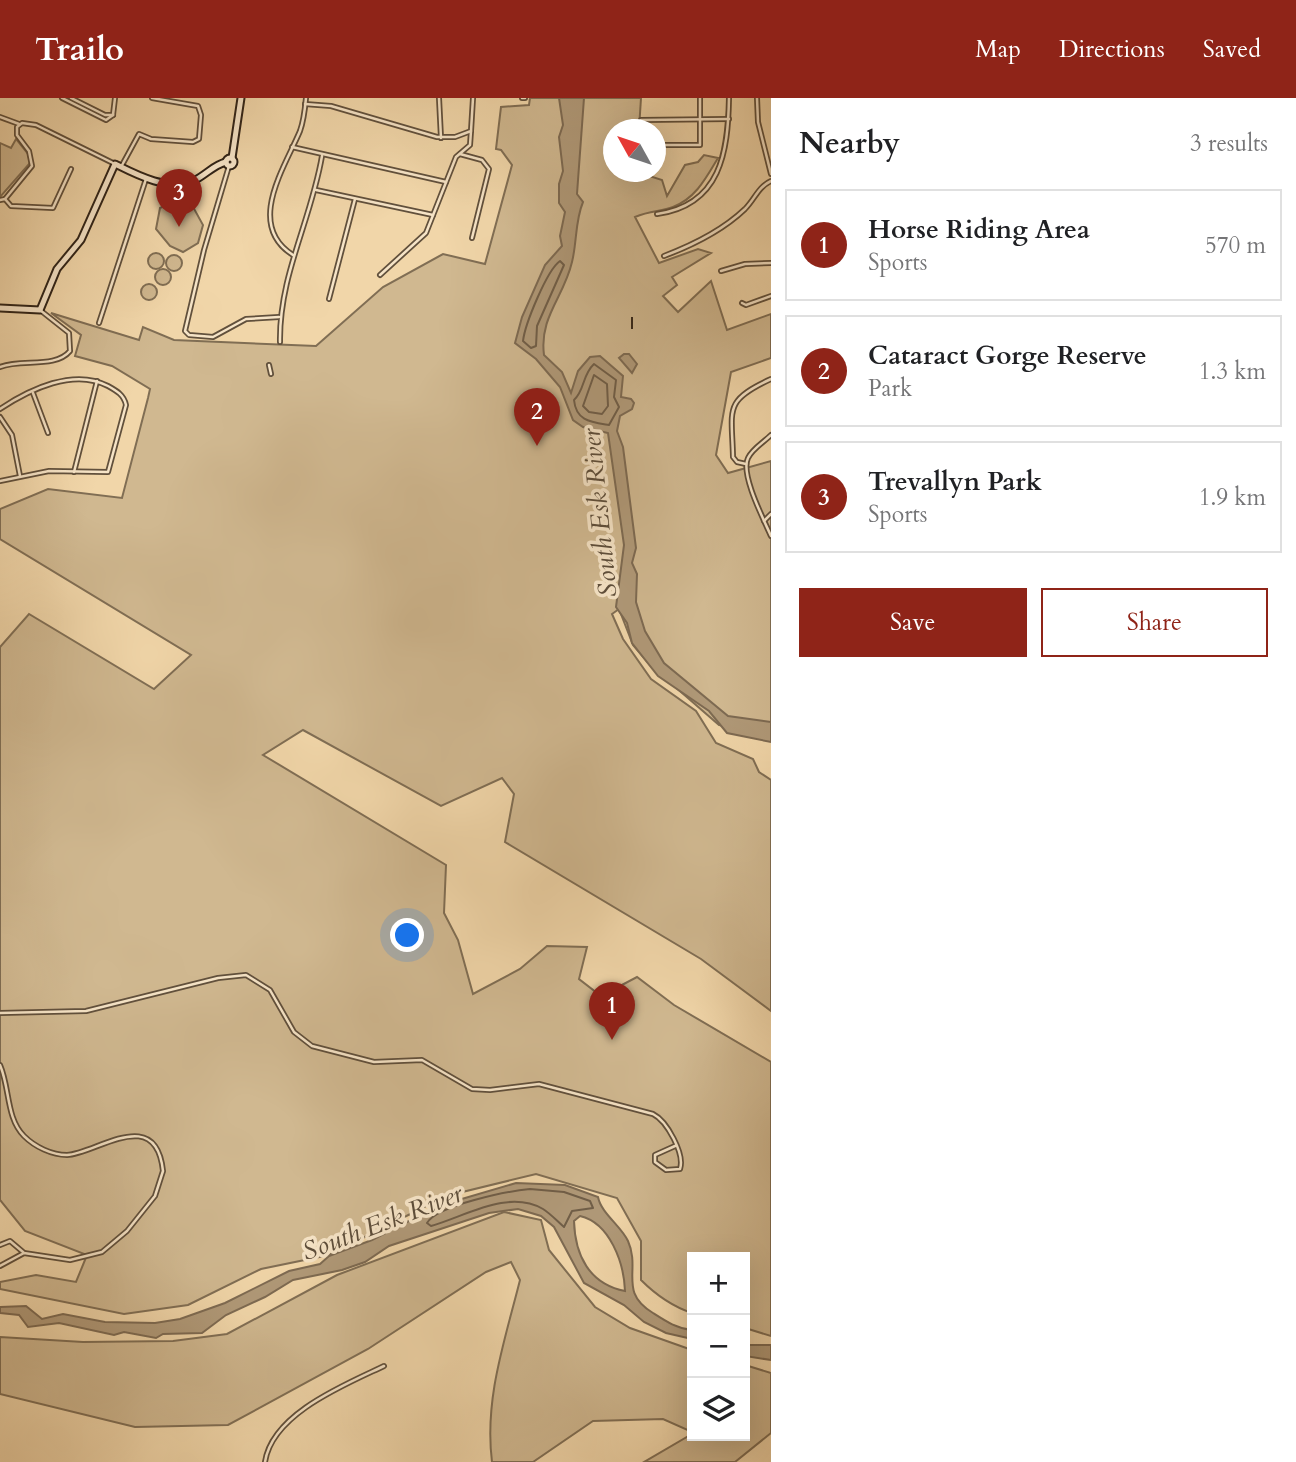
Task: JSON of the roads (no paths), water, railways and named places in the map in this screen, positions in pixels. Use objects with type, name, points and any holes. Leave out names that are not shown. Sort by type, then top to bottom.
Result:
[{"type":"street","points":[[62,98],[106,120],[113,115],[115,98]]},
{"type":"street","points":[[71,98],[105,115],[113,115]]},
{"type":"street","points":[[121,167],[139,134],[151,139],[193,142],[199,139],[201,115],[198,106],[152,98]]},
{"type":"street","points":[[241,98],[229,162],[185,329],[187,334],[214,337],[246,319],[279,317]]},
{"type":"street","points":[[294,255],[275,234],[270,218],[278,175],[299,131],[306,98]]},
{"type":"street","points":[[439,98],[441,138]]},
{"type":"street","points":[[380,275],[426,233],[459,153],[470,145],[473,98]]},
{"type":"street","points":[[666,145],[700,145],[700,98]]},
{"type":"street","points":[[657,214],[684,207],[709,186],[724,155],[729,98]]},
{"type":"street","points":[[757,98],[757,116],[771,174]]},
{"type":"street","points":[[305,104],[331,106],[441,138],[471,131]]},
{"type":"street","points":[[0,117],[19,124],[26,122],[36,125],[146,179],[189,182],[229,162]]},
{"type":"street","points":[[666,120],[729,120]]},
{"type":"street","points":[[19,124],[16,135],[29,151],[32,166],[2,200],[11,206],[53,208],[71,169]]},
{"type":"street","points":[[763,140],[771,140]]},
{"type":"street","points":[[290,147],[446,182]]},
{"type":"street","points":[[459,153],[482,160],[489,172],[472,238]]},
{"type":"street","points":[[280,342],[279,317],[283,288],[316,190],[322,156]]},
{"type":"street","points":[[40,310],[57,269],[80,240],[115,164]]},
{"type":"street","points":[[99,323],[146,179]]},
{"type":"street","points":[[664,256],[713,233],[746,208],[757,192],[771,181]]},
{"type":"street","points":[[316,190],[433,215]]},
{"type":"street","points":[[329,299],[355,199]]},
{"type":"street","points":[[721,271],[739,265],[771,263]]},
{"type":"street","points":[[744,305],[771,296]]},
{"type":"street","points":[[0,308],[40,310],[69,333],[70,351],[58,360],[27,360],[0,367]]},
{"type":"street","points":[[270,365],[271,374]]},
{"type":"street","points":[[0,408],[73,378],[97,381],[120,393],[126,401],[108,472],[48,471],[0,481]]},
{"type":"street","points":[[746,464],[734,460],[734,402],[742,393],[771,379]]},
{"type":"street","points":[[74,472],[97,381]]},
{"type":"street","points":[[33,393],[48,433]]},
{"type":"street","points":[[0,417],[12,435],[20,476]]},
{"type":"street","points":[[771,435],[750,455],[746,464],[747,477],[771,536]]},
{"type":"street","points":[[764,522],[771,514]]},
{"type":"street","points":[[0,1013],[92,1010],[232,975],[246,975],[270,990],[296,1035],[312,1046],[374,1062],[422,1060],[472,1089],[490,1090],[539,1084],[643,1111],[664,1121],[682,1160],[681,1168],[666,1170],[657,1164],[655,1154],[675,1146]]},
{"type":"street","points":[[0,1065],[18,1129],[37,1146],[67,1155],[118,1137],[132,1136],[151,1144],[163,1165],[163,1177],[155,1196],[127,1231],[102,1252],[71,1260],[24,1253],[10,1241],[0,1245]]},
{"type":"street","points":[[0,1266],[24,1253]]},
{"type":"street","points":[[265,1462],[270,1442],[289,1422],[336,1390],[384,1366]]},
{"type":"water","points":[[559,98],[584,98],[577,194],[583,202],[574,254],[545,329],[544,355],[562,372],[571,393],[578,371],[590,357],[600,356],[623,376],[621,397],[631,399],[634,403],[632,409],[620,416],[617,431],[623,447],[636,548],[632,563],[637,574],[636,602],[645,631],[664,663],[728,716],[771,722],[771,742],[727,733],[709,711],[658,676],[632,643],[627,623],[616,607],[624,545],[608,433],[583,427],[573,420],[560,387],[536,359],[515,343],[522,317],[545,265],[562,246],[560,236],[565,212],[559,203],[559,184],[563,171],[559,137],[563,125]]},
{"type":"water","points":[[629,354],[637,364],[632,373],[619,358]]},
{"type":"water","points":[[516,1183],[565,1185],[598,1197],[603,1209],[628,1241],[636,1297],[642,1305],[663,1319],[687,1329],[687,1338],[666,1333],[644,1322],[624,1305],[584,1283],[554,1227],[541,1216],[518,1209],[489,1213],[389,1246],[365,1262],[342,1270],[293,1280],[265,1297],[226,1315],[202,1333],[163,1334],[156,1338],[124,1332],[114,1335],[59,1323],[28,1327],[19,1315],[0,1313],[0,1307],[26,1306],[42,1319],[63,1314],[105,1322],[155,1323],[180,1319],[225,1303],[289,1271],[320,1264],[329,1256],[372,1240],[438,1206]],"holes":[[[580,1216],[600,1227],[618,1257],[625,1291],[602,1282],[593,1275],[581,1256],[574,1221]]]},
{"type":"water","points":[[750,1345],[771,1345],[771,1360],[750,1357]]},
{"type":"railway","points":[[632,315],[632,329]]},
{"type":"place","name":"Trevallyn Park","points":[[179,227]]},
{"type":"place","name":"Cataract Gorge Reserve","points":[[537,446]]},
{"type":"place","name":"Horse Riding Area","points":[[612,1040]]},
{"type":"water label","name":"South Esk River","points":[[599,513]]},
{"type":"water label","name":"South Esk River","points":[[382,1222]]}]
